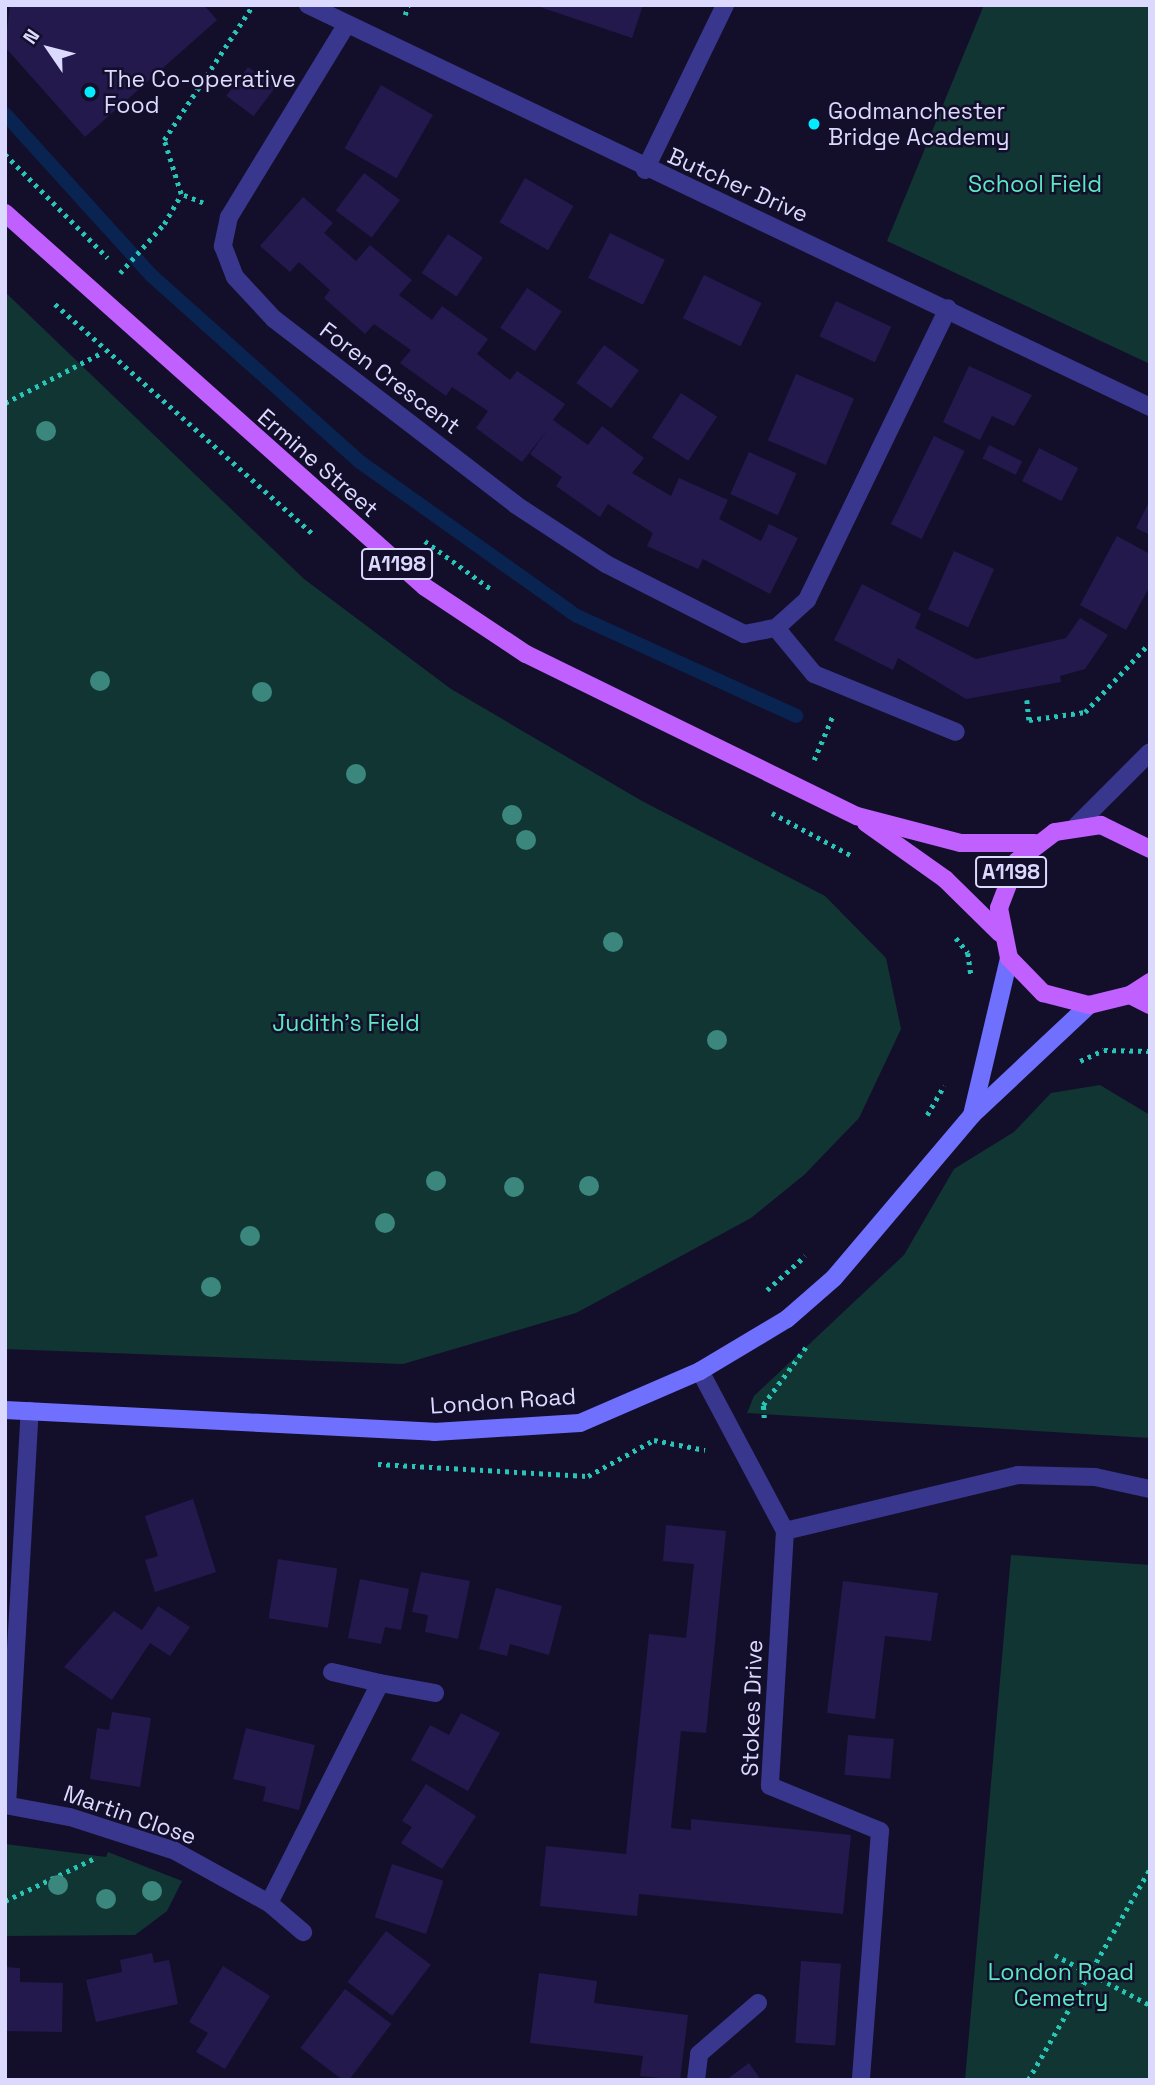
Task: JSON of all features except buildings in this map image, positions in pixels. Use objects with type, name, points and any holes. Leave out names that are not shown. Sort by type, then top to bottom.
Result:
[{"type":"main road","name":"Ermine Street","points":[[5,213],[425,587],[526,654],[857,816],[945,879],[1000,933]]},
{"type":"main road","name":"Ermine Street","points":[[857,816],[961,843],[1035,843]]},
{"type":"main road","name":"A1198","points":[[1077,825],[1035,843],[1005,883],[1000,933],[1009,958],[1043,993],[1089,1005],[1130,995],[1150,982]]},
{"type":"main road","points":[[1077,825],[1124,831],[1150,849]]},
{"type":"main road","points":[[1130,995],[1150,1005]]},
{"type":"street","name":"Butcher Drive","points":[[308,5],[345,27],[645,170],[948,307],[1150,407]]},
{"type":"street","points":[[645,170],[724,5]]},
{"type":"street","name":"Foren Crescent","points":[[345,27],[229,217],[223,246],[234,277],[274,319],[516,505],[606,564],[744,634],[776,628]]},
{"type":"street","points":[[948,307],[807,600],[776,628],[814,674],[956,732]]},
{"type":"street","points":[[1077,825],[1150,752]]},
{"type":"street","name":"London Road","points":[[972,1115],[1009,958]]},
{"type":"street","name":"London Road","points":[[5,1410],[434,1432],[580,1423],[700,1371],[787,1319],[834,1278],[972,1115],[1089,1005]]},
{"type":"street","points":[[700,1371],[785,1531],[1018,1475],[1095,1477],[1150,1489]]},
{"type":"street","name":"Martin Close","points":[[30,1411],[6,1805],[111,1831],[174,1851],[269,1903],[303,1932]]},
{"type":"street","name":"Stokes Drive","points":[[785,1531],[770,1786],[880,1831],[861,2080]]},
{"type":"street","points":[[332,1672],[380,1684],[435,1693]]},
{"type":"street","points":[[269,1903],[380,1684]]},
{"type":"street","points":[[696,2080],[699,2054],[758,2003]]},
{"type":"path","points":[[229,217],[181,194],[164,140],[253,5]]},
{"type":"path","points":[[5,154],[131,281]]},
{"type":"path","points":[[121,272],[126,262],[141,247],[181,194]]},
{"type":"path","points":[[5,403],[103,352]]},
{"type":"path","points":[[420,537],[494,591]]},
{"type":"path","points":[[1027,700],[1029,720],[1085,712],[1147,646]]},
{"type":"path","points":[[802,754],[827,766]]},
{"type":"path","points":[[821,838],[866,864]]},
{"type":"path","points":[[951,933],[968,953],[972,979]]},
{"type":"path","points":[[1067,1067],[1104,1050],[1150,1051]]},
{"type":"path","points":[[918,1127],[949,1076]]},
{"type":"path","points":[[766,1290],[817,1246]]},
{"type":"path","points":[[765,1429],[762,1405],[818,1336]]},
{"type":"path","points":[[5,1901],[100,1856],[111,1831]]},
{"type":"path","points":[[1028,2080],[1150,1869]]},
{"type":"path","points":[[1055,1955],[1150,2005]]},
{"type":"green space","name":"School Field","points":[[984,5],[1150,5],[1150,364],[887,241]]},
{"type":"green space","name":"Judith's Field","points":[[5,292],[304,579],[451,689],[642,801],[825,896],[886,958],[901,1029],[859,1118],[804,1175],[751,1218],[576,1313],[403,1364],[5,1349]]},
{"type":"green space","points":[[1100,1085],[1150,1115],[1150,1438],[747,1413],[754,1396],[904,1255],[954,1169],[1014,1132],[1051,1093]]},
{"type":"green space","name":"London Road Cemetry","points":[[1011,1555],[1150,1565],[1150,2080],[965,2080]]},
{"type":"green space","points":[[5,1844],[106,1857],[108,1852],[182,1881],[167,1911],[135,1935],[5,1936]]},
{"type":"waterway","points":[[5,114],[152,276],[360,462],[577,616],[796,716]]},
{"type":"place","name":"The Co-operative Food","points":[[90,92]]},
{"type":"place","name":"Godmanchester Bridge Academy","points":[[814,124]]}]
